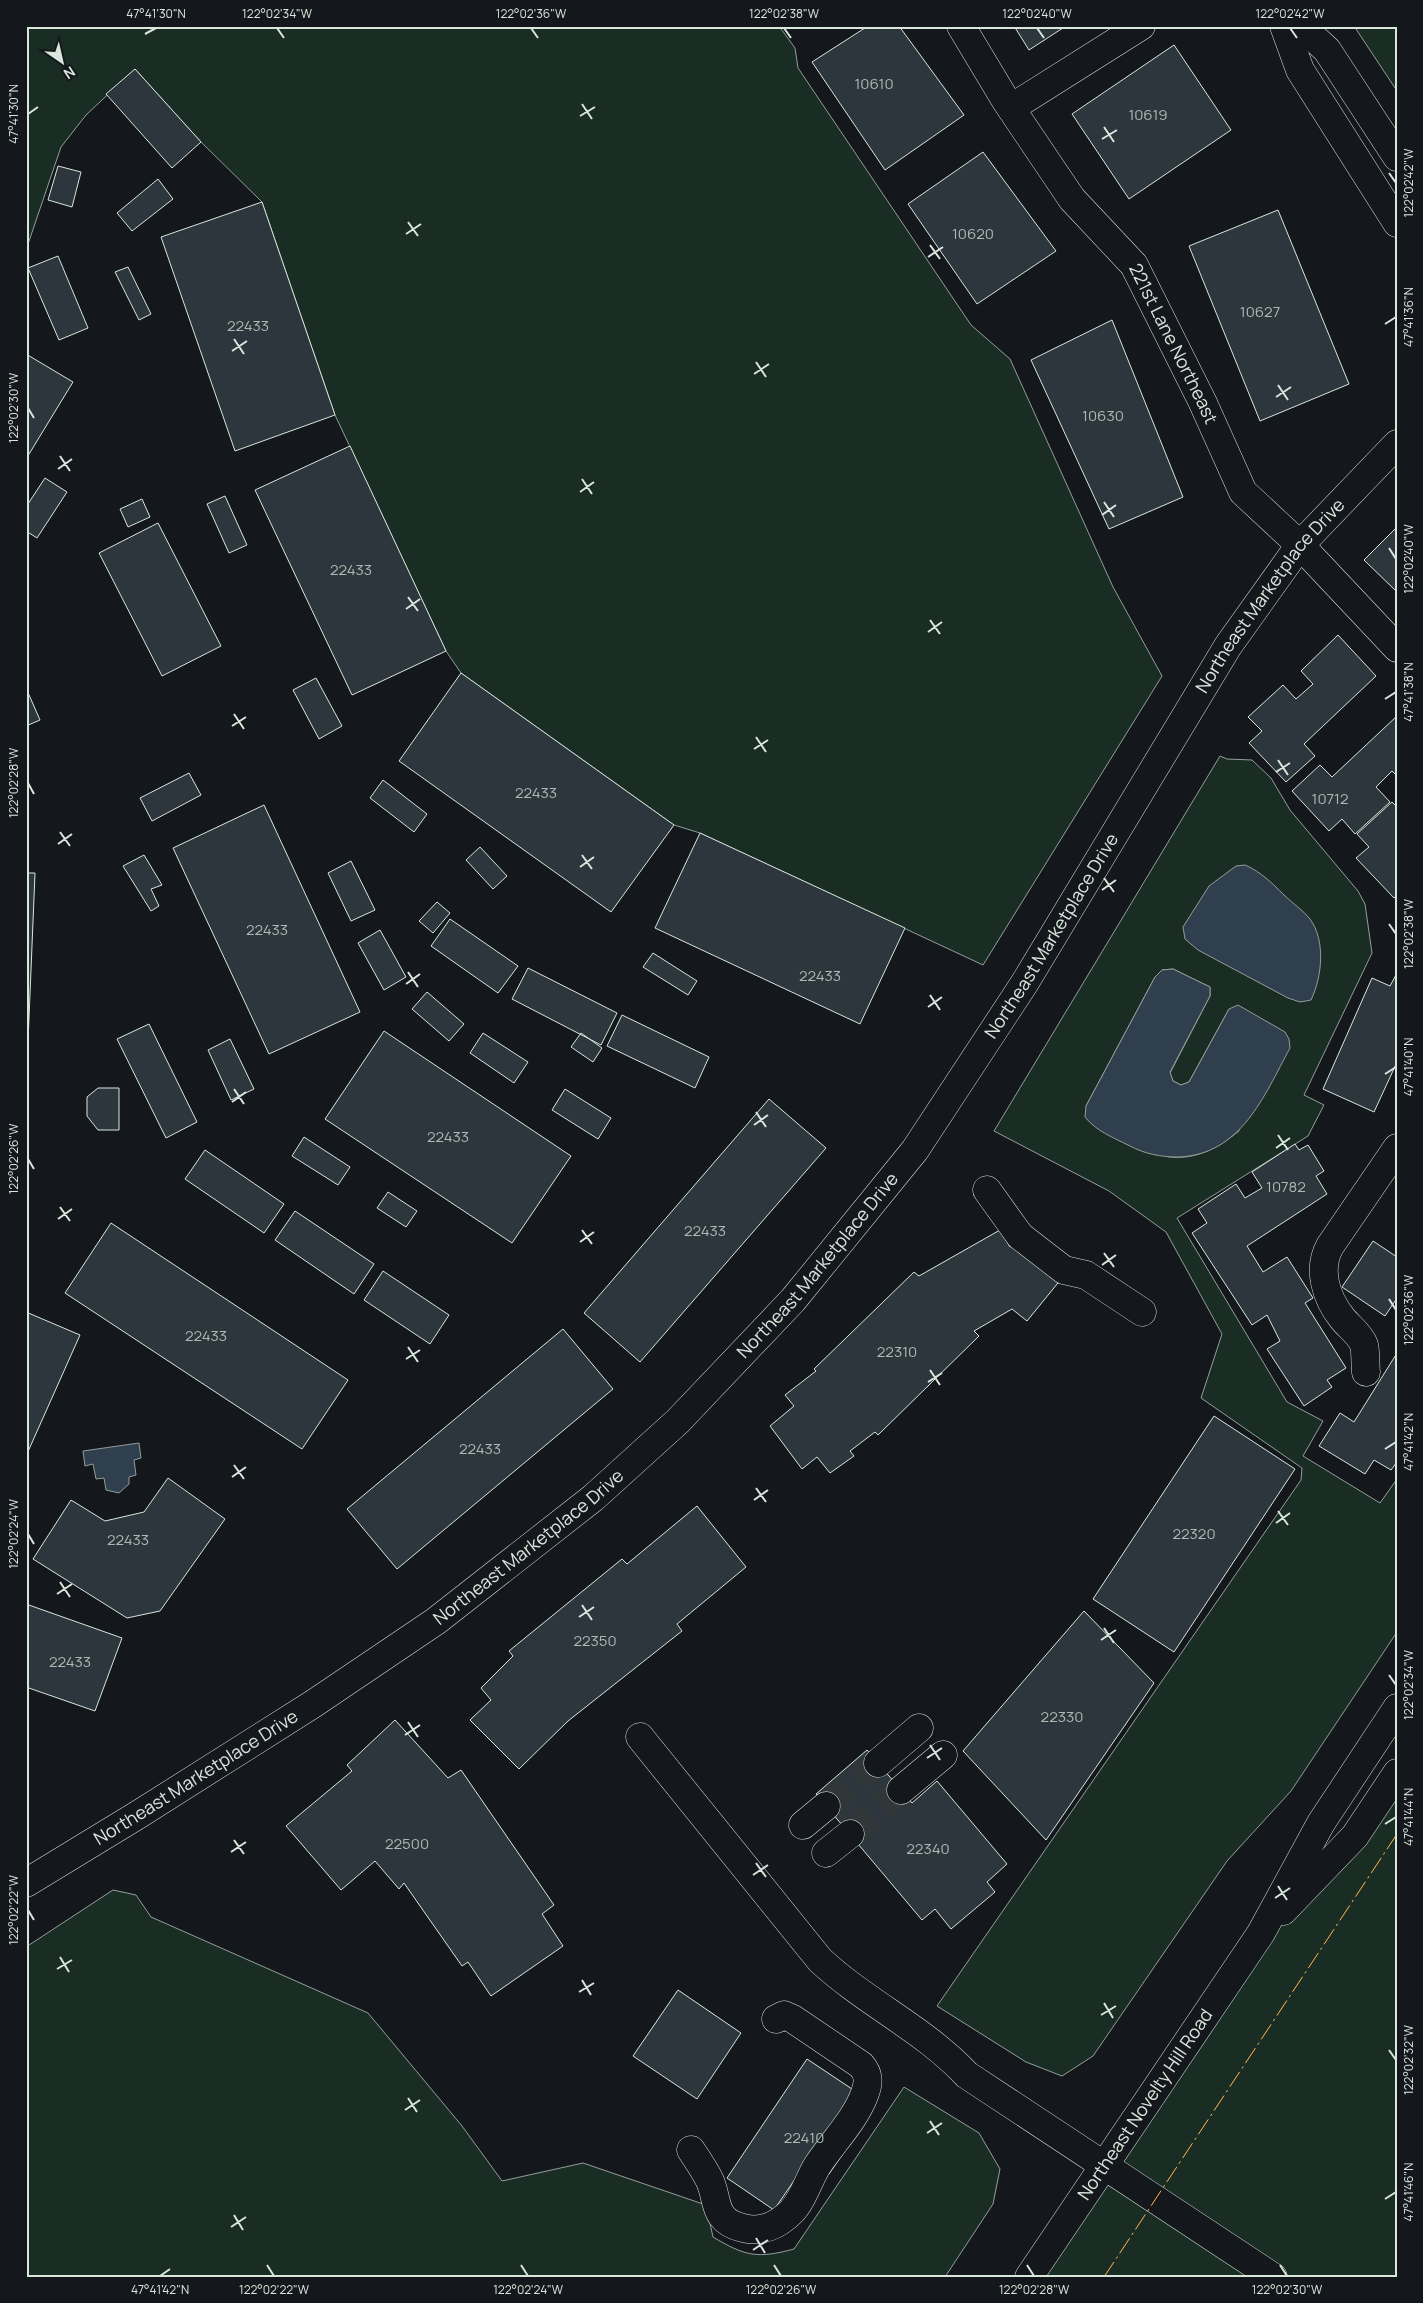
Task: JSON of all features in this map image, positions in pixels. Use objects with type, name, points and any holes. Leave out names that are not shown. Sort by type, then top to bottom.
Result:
[{"type":"street","name":"221st Lane Northeast","points":[[961,26],[1011,108],[1072,200],[1134,265],[1203,403],[1243,492],[1300,545],[1394,640]]},
{"type":"street","points":[[1011,108],[1141,26]]},
{"type":"street","points":[[1284,26],[1300,70],[1397,223]]},
{"type":"street","points":[[1301,26],[1327,50],[1397,157]]},
{"type":"street","name":"Northeast Marketplace Drive","points":[[26,1882],[112,1831],[301,1711],[436,1622],[593,1498],[678,1421],[793,1300],[915,1150],[1024,984],[1228,646],[1300,545],[1397,444]]},
{"type":"street","points":[[1366,1372],[1364,1346],[1359,1336],[1341,1317],[1329,1295],[1323,1268],[1325,1255],[1330,1246],[1397,1148]]},
{"type":"street","points":[[987,1190],[1020,1236],[1064,1270],[1086,1275],[1142,1312]]},
{"type":"street","name":"Northeast Novelty Hill Road","points":[[1029,2277],[1261,1933],[1321,1823],[1397,1708]]},
{"type":"street","points":[[640,1737],[820,1960],[833,1972],[928,2038],[947,2053],[967,2075],[1103,2167],[1273,2277]]},
{"type":"street","points":[[889,1776],[931,1741],[889,1776]]},
{"type":"street","name":"Northeast Novelty Hill Road","points":[[1261,1933],[1355,1836],[1397,1773]]},
{"type":"street","points":[[814,1839],[838,1819],[814,1839]]},
{"type":"street","points":[[691,2150],[710,2180],[718,2211],[725,2219],[742,2228],[763,2230],[791,2212],[801,2197],[817,2166],[857,2108],[865,2094],[868,2080],[866,2071],[861,2065],[793,2019],[784,2014],[776,2019]]},
{"type":"green space","points":[[26,26],[779,26],[795,48],[798,68],[971,325],[1010,359],[1113,587],[1162,676],[983,965],[700,833],[674,825],[461,673],[446,651],[335,415],[262,202],[201,142],[135,69],[86,115],[61,147],[26,250]]},
{"type":"green space","points":[[1354,26],[1397,26],[1397,91]]},
{"type":"green space","points":[[1220,756],[1227,759],[1252,760],[1271,778],[1290,810],[1358,891],[1365,904],[1372,953],[1304,1095],[1324,1105],[1308,1136],[1177,1218],[1287,1402],[1323,1421],[1303,1456],[1380,1503],[1397,1479],[1397,1632],[1291,1791],[1227,1861],[1093,2056],[1062,2076],[1026,2062],[937,2006],[1301,1480],[1302,1468],[1201,1398],[1222,1334],[1166,1232],[1109,1191],[994,1131]],"holes":[[[1173,969],[1210,987],[1210,996],[1170,1073],[1173,1081],[1181,1085],[1189,1082],[1229,1009],[1239,1131],[1207,1151],[1189,1156],[1169,1157],[1142,1143],[1086,1106],[1155,977],[1162,970]]]},
{"type":"green space","points":[[1397,1773],[1397,2277],[1029,2277],[1261,1933]]},
{"type":"green space","points":[[113,1890],[136,1895],[151,1917],[368,2013],[462,2126],[502,2181],[583,2163],[706,2205],[713,2237],[743,2252],[761,2255],[794,2249],[904,2087],[979,2133],[1000,2169],[993,2204],[945,2277],[26,2277],[26,1947]]},
{"type":"water","points":[[1245,865],[1271,882],[1310,919],[1315,928],[1321,959],[1318,981],[1311,1000],[1300,1002],[1288,998],[1198,950],[1185,939],[1183,927],[1209,886],[1236,866]]},
{"type":"water","points":[[1173,969],[1210,987],[1210,996],[1170,1072],[1173,1081],[1181,1085],[1189,1082],[1229,1009],[1238,1005],[1285,1032],[1289,1039],[1290,1048],[1260,1103],[1248,1120],[1234,1134],[1218,1146],[1200,1154],[1178,1157],[1153,1154],[1136,1149],[1100,1130],[1085,1117],[1086,1106],[1155,977],[1162,970]]},
{"type":"water","points":[[139,1443],[141,1458],[134,1460],[136,1475],[129,1477],[129,1484],[119,1493],[106,1490],[104,1478],[96,1479],[93,1464],[85,1466],[83,1451]]},
{"type":"building","points":[[868,26],[899,26],[964,115],[885,170],[812,62]]},
{"type":"building","points":[[1014,26],[1066,26],[1029,50]]},
{"type":"building","points":[[1174,45],[1231,130],[1129,199],[1072,114]]},
{"type":"building","points":[[135,69],[201,142],[172,168],[106,94]]},
{"type":"building","points":[[983,152],[1056,251],[977,304],[908,204]]},
{"type":"building","points":[[58,166],[81,172],[72,207],[48,200]]},
{"type":"building","points":[[158,179],[173,199],[132,231],[117,213]]},
{"type":"building","points":[[262,202],[335,415],[235,451],[161,237]]},
{"type":"building","points":[[1278,210],[1349,384],[1260,421],[1189,246]]},
{"type":"building","points":[[58,256],[88,328],[59,340],[28,268]]},
{"type":"building","points":[[128,267],[151,314],[139,320],[115,272]]},
{"type":"building","points":[[1112,320],[1183,497],[1109,529],[1031,360]]},
{"type":"building","points":[[26,354],[73,382],[26,459]]},
{"type":"building","points":[[350,446],[446,651],[352,695],[255,490]]},
{"type":"building","points":[[45,478],[67,492],[37,538],[26,531],[26,507]]},
{"type":"building","points":[[225,496],[247,545],[229,553],[207,504]]},
{"type":"building","points":[[142,499],[150,517],[128,527],[120,509]]},
{"type":"building","points":[[158,523],[221,646],[162,676],[99,553]]},
{"type":"building","points":[[1397,527],[1397,592],[1364,560]]},
{"type":"building","points":[[1338,635],[1376,676],[1304,744],[1315,756],[1286,782],[1249,743],[1262,731],[1248,717],[1283,685],[1296,699],[1313,684],[1301,671]]},
{"type":"building","points":[[461,673],[674,825],[611,912],[399,761]]},
{"type":"building","points":[[316,678],[342,726],[319,739],[293,690]]},
{"type":"building","points":[[26,688],[40,720],[26,726]]},
{"type":"building","points":[[1397,716],[1397,776],[1392,771],[1376,787],[1390,802],[1355,834],[1342,819],[1329,831],[1292,791],[1320,765],[1332,777]]},
{"type":"building","points":[[189,773],[201,795],[152,821],[140,798]]},
{"type":"building","points":[[383,780],[427,814],[414,832],[370,798]]},
{"type":"building","points":[[1392,802],[1397,807],[1397,895],[1394,898],[1356,858],[1369,847],[1357,834]]},
{"type":"building","points":[[264,805],[360,1012],[269,1054],[173,848]]},
{"type":"building","points":[[700,833],[905,928],[860,1024],[655,928]]},
{"type":"building","points":[[480,847],[507,876],[493,889],[466,860]]},
{"type":"building","points":[[144,855],[162,885],[151,889],[159,906],[151,911],[123,866]]},
{"type":"building","points":[[351,861],[375,910],[351,921],[328,873]]},
{"type":"building","points":[[26,873],[35,873],[26,1091]]},
{"type":"building","points":[[437,902],[450,913],[433,933],[419,921]]},
{"type":"building","points":[[450,919],[518,966],[498,993],[431,946]]},
{"type":"building","points":[[380,930],[406,977],[384,990],[358,943]]},
{"type":"building","points":[[653,953],[697,981],[688,995],[643,967]]},
{"type":"building","points":[[528,968],[617,1013],[601,1045],[512,999]]},
{"type":"building","points":[[1397,973],[1397,1062],[1374,1112],[1323,1089],[1372,978],[1390,986]]},
{"type":"building","points":[[427,992],[464,1024],[449,1041],[412,1009]]},
{"type":"building","points":[[622,1015],[709,1057],[695,1088],[607,1046]]},
{"type":"building","points":[[149,1024],[197,1122],[166,1138],[117,1039]]},
{"type":"building","points":[[384,1031],[571,1156],[512,1243],[325,1119]]},
{"type":"building","points":[[483,1033],[528,1062],[514,1083],[470,1053]]},
{"type":"building","points":[[581,1033],[602,1048],[593,1062],[571,1047]]},
{"type":"building","points":[[230,1039],[254,1089],[231,1100],[208,1050]]},
{"type":"building","points":[[98,1088],[119,1088],[119,1130],[98,1130],[87,1116],[87,1097]]},
{"type":"building","points":[[565,1089],[611,1118],[598,1139],[552,1110]]},
{"type":"building","points":[[769,1099],[826,1148],[640,1362],[584,1313]]},
{"type":"building","points":[[304,1137],[350,1167],[338,1185],[292,1156]]},
{"type":"building","points":[[1295,1144],[1299,1150],[1308,1145],[1324,1171],[1316,1176],[1327,1194],[1247,1246],[1263,1272],[1287,1257],[1313,1298],[1305,1303],[1346,1368],[1327,1380],[1332,1387],[1304,1406],[1267,1349],[1280,1341],[1267,1315],[1252,1325],[1192,1233],[1207,1223],[1198,1209],[1236,1184],[1245,1198],[1262,1188],[1252,1172]]},
{"type":"building","points":[[205,1150],[284,1204],[264,1233],[185,1179]]},
{"type":"building","points":[[388,1192],[417,1211],[406,1227],[377,1208]]},
{"type":"building","points":[[295,1211],[374,1264],[354,1294],[275,1240]]},
{"type":"building","points":[[111,1223],[348,1380],[302,1449],[65,1293]]},
{"type":"building","points":[[1000,1230],[1010,1247],[1015,1241],[1062,1278],[1027,1321],[1012,1309],[974,1331],[979,1336],[878,1435],[875,1432],[850,1451],[854,1456],[830,1473],[817,1457],[802,1469],[770,1426],[794,1406],[785,1395],[816,1371],[814,1369],[914,1272],[919,1276]]},
{"type":"building","points":[[1373,1241],[1397,1257],[1397,1303],[1395,1301],[1385,1316],[1342,1287]]},
{"type":"building","points":[[383,1271],[449,1315],[430,1344],[364,1300]]},
{"type":"building","points":[[26,1312],[80,1335],[26,1456]]},
{"type":"building","points":[[563,1329],[613,1389],[397,1569],[347,1509]]},
{"type":"building","points":[[1397,1353],[1397,1462],[1391,1470],[1374,1460],[1365,1474],[1319,1446],[1340,1413],[1354,1422]]},
{"type":"building","points":[[1214,1416],[1295,1469],[1174,1652],[1093,1599]]},
{"type":"building","points":[[168,1478],[225,1519],[160,1611],[127,1618],[33,1559],[71,1500],[105,1521],[144,1512]]},
{"type":"building","points":[[697,1506],[746,1567],[677,1624],[682,1631],[568,1721],[519,1769],[470,1720],[491,1700],[481,1688],[513,1656],[509,1651],[622,1559],[627,1564]]},
{"type":"building","points":[[26,1604],[122,1638],[95,1711],[26,1687]]},
{"type":"building","points":[[1084,1611],[1154,1683],[1046,1840],[963,1751]]},
{"type":"building","points":[[395,1720],[448,1778],[461,1770],[554,1905],[542,1914],[563,1946],[491,1996],[468,1962],[462,1966],[404,1883],[399,1889],[375,1861],[341,1890],[286,1826],[352,1771],[347,1765]]},
{"type":"building","points":[[867,1750],[912,1803],[937,1781],[1007,1864],[987,1882],[995,1892],[951,1929],[935,1909],[922,1920],[816,1794]]},
{"type":"building","points":[[678,1990],[741,2033],[697,2099],[633,2056]]},
{"type":"building","points":[[807,2059],[855,2091],[869,2116],[829,2174],[808,2160],[774,2210],[727,2178]]},
{"type":"tunnel","points":[[826,1806],[878,1763]]},
{"type":"tunnel","points":[[850,1834],[901,1790]]},
{"type":"power","points":[[1104,2277],[1397,1834]]}]
